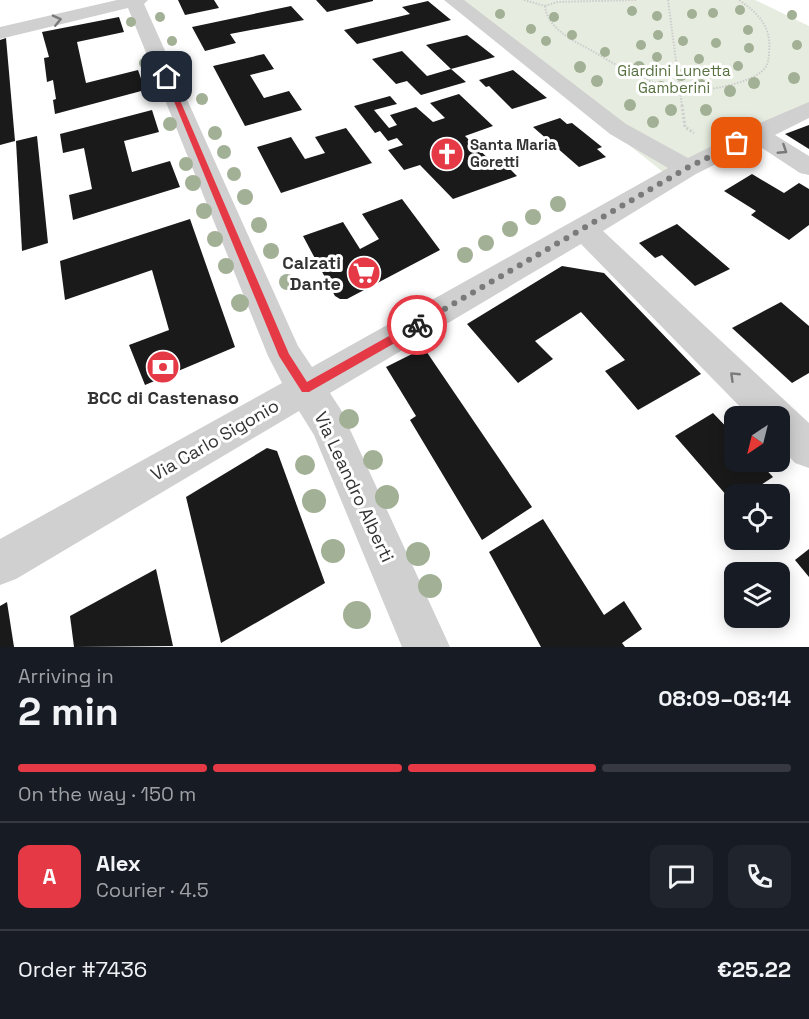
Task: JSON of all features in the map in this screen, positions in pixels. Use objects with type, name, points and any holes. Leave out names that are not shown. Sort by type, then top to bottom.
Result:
[{"type":"street","points":[[0,33],[136,0]]},
{"type":"street","name":"Via Leandro Alberti","points":[[136,0],[285,356],[328,423],[426,647]]},
{"type":"street","points":[[453,0],[676,175]]},
{"type":"street","points":[[21,9],[26,27]]},
{"type":"street","name":"Via Carlo Sigonio","points":[[0,563],[676,175],[756,133],[809,110]]},
{"type":"street","points":[[756,133],[809,167]]},
{"type":"street","points":[[584,229],[765,406]]},
{"type":"street","points":[[790,431],[809,449]]},
{"type":"path","points":[[524,0],[545,6],[557,2],[636,0]]},
{"type":"path","points":[[668,0],[685,127],[694,133]]},
{"type":"path","points":[[545,6],[546,16],[555,27],[580,45],[653,81],[681,90],[736,82],[753,77],[765,69],[769,57],[770,36],[767,27],[761,18],[739,0]]},
{"type":"green space","name":"Giardini Lunetta Gamberini","points":[[446,0],[755,0],[809,26],[809,103],[663,172]]},
{"type":"building","points":[[178,0],[214,0],[219,8],[185,15]]},
{"type":"building","points":[[316,0],[373,0],[373,1],[327,12]]},
{"type":"building","points":[[428,1],[451,20],[357,44],[344,30],[410,14],[402,7]]},
{"type":"building","points":[[291,6],[304,20],[230,34],[236,43],[205,51],[192,27]]},
{"type":"building","points":[[119,17],[124,32],[77,42],[86,83],[138,70],[145,90],[55,114],[53,100],[56,99],[53,80],[47,82],[44,58],[49,57],[42,32]]},
{"type":"building","points":[[467,35],[495,57],[451,69],[426,45]]},
{"type":"building","points":[[6,38],[15,141],[0,145],[0,40]]},
{"type":"building","points":[[402,51],[427,76],[451,69],[466,82],[421,95],[407,81],[396,84],[372,59]]},
{"type":"building","points":[[264,54],[274,69],[250,75],[264,98],[289,91],[302,110],[245,126],[213,66]]},
{"type":"building","points":[[513,70],[547,98],[512,109],[489,86],[486,87],[479,80]]},
{"type":"building","points":[[459,94],[493,126],[465,136],[499,169],[507,166],[517,176],[453,199],[420,165],[404,170],[388,150],[403,145],[397,138],[388,141],[380,131],[375,133],[354,106],[390,96],[397,104],[374,110],[389,128],[397,125],[390,115],[416,107],[433,122],[445,118],[430,103]]},
{"type":"building","points":[[152,110],[159,132],[124,141],[132,172],[170,161],[180,187],[73,220],[69,195],[92,189],[84,148],[63,153],[60,134]]},
{"type":"building","points":[[560,118],[567,124],[572,123],[602,147],[597,149],[606,157],[579,167],[533,127]]},
{"type":"building","points":[[809,125],[809,149],[785,134]]},
{"type":"building","points":[[346,128],[372,163],[281,193],[257,147],[291,137],[305,159],[325,153],[315,137]]},
{"type":"building","points":[[37,136],[48,243],[22,251],[16,141]]},
{"type":"building","points":[[752,174],[784,193],[799,183],[809,189],[809,225],[789,240],[751,215],[756,211],[724,191]]},
{"type":"building","points":[[402,199],[440,250],[347,299],[335,296],[303,236],[343,222],[360,249],[379,239],[362,214]]},
{"type":"building","points":[[190,219],[235,347],[145,385],[129,345],[169,330],[152,270],[65,300],[60,261]]},
{"type":"building","points":[[677,224],[730,269],[695,286],[662,255],[655,258],[639,243]]},
{"type":"building","points":[[562,266],[604,273],[701,374],[638,410],[605,371],[625,360],[581,312],[535,341],[553,359],[518,383],[467,324]]},
{"type":"building","points":[[781,302],[809,326],[809,373],[792,383],[732,328]]},
{"type":"building","points":[[424,348],[532,507],[482,540],[410,420],[416,416],[386,367]]},
{"type":"building","points":[[713,413],[724,424],[724,472],[768,472],[773,477],[762,484],[724,484],[724,492],[675,436]]},
{"type":"building","points":[[267,448],[277,451],[325,583],[221,643],[186,497]]},
{"type":"building","points":[[543,519],[604,615],[624,601],[642,629],[622,643],[625,647],[541,647],[489,552]]},
{"type":"building","points":[[809,549],[809,577],[795,560]]},
{"type":"building","points":[[156,569],[173,646],[74,647],[70,616]]},
{"type":"building","points":[[7,602],[14,647],[0,647],[0,606]]},
{"type":"way so far","points":[[417,325],[687,168],[737,143]]},
{"type":"place","name":"Santa Maria Goretti","points":[[447,154]]},
{"type":"place","name":"Calzati Dante","points":[[364,273]]},
{"type":"place","name":"BCC di Castenaso","points":[[163,367]]},
{"type":"route","points":[[167,77],[285,356],[306,388],[417,325]]}]
